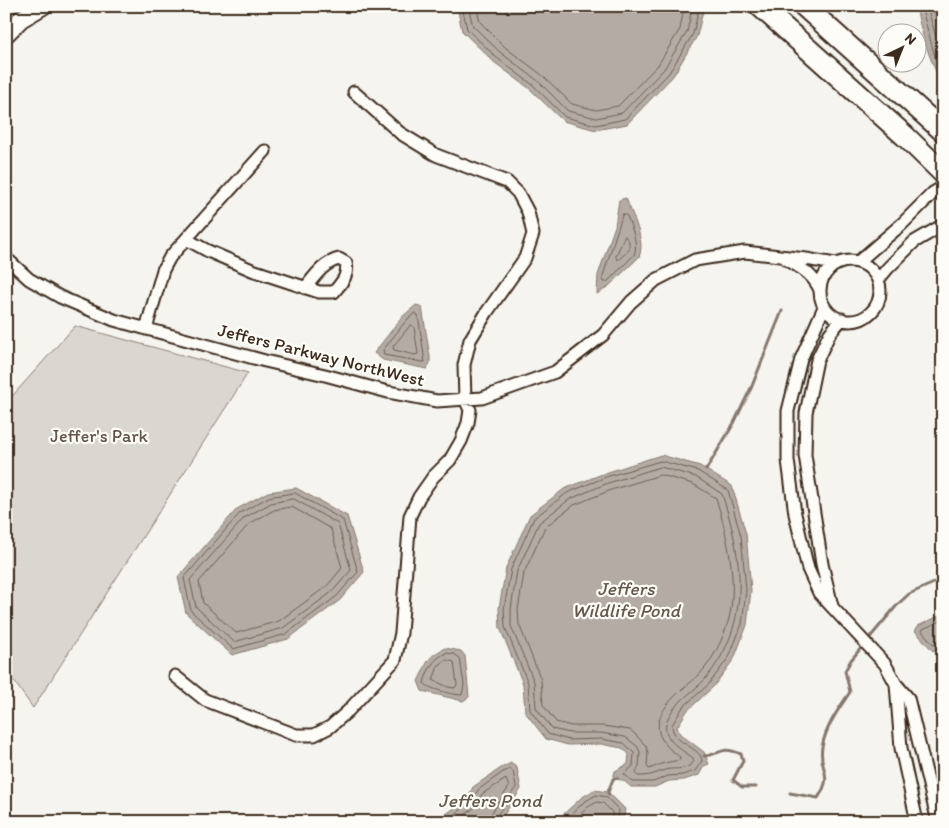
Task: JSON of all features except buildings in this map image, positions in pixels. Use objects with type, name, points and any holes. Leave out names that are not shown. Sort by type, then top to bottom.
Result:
[{"type":"highway","points":[[760,6],[905,136],[943,173]]},
{"type":"highway","points":[[804,6],[943,131]]},
{"type":"street","points":[[6,34],[20,19],[43,6]]},
{"type":"street","points":[[175,676],[205,700],[296,735],[314,735],[330,728],[395,660],[401,633],[410,516],[419,497],[433,477],[450,460],[461,441],[468,423],[470,410],[465,399],[464,365],[470,340],[524,258],[533,234],[528,212],[518,193],[506,182],[436,155],[400,132],[354,92]]},
{"type":"street","points":[[905,136],[943,158]]},
{"type":"street","points":[[146,329],[163,270],[170,257],[265,151]]},
{"type":"street","points":[[858,262],[902,224],[933,193],[943,187]]},
{"type":"street","points":[[878,280],[914,242],[943,226]]},
{"type":"street","points":[[186,239],[208,251],[252,270],[305,288]]},
{"type":"street","name":"Jeffers Parkway NorthWest","points":[[6,258],[29,279],[60,297],[114,320],[265,362],[325,375],[388,392],[437,401],[482,398],[555,372],[603,335],[631,302],[656,280],[695,260],[744,252],[835,264]]},
{"type":"street","name":"Jeffers Parkway NorthWest","points":[[782,257],[807,272],[816,281],[820,290]]},
{"type":"street","points":[[824,307],[842,319],[860,318],[868,314],[875,307],[879,299],[880,289],[878,280],[866,266],[858,262],[846,261],[835,264],[827,271],[822,280],[820,290],[824,307],[801,359],[788,411],[788,460],[794,514],[808,569],[819,593],[885,664],[896,684],[908,698],[938,822]]},
{"type":"street","points":[[832,606],[822,564],[805,455],[806,413],[817,360],[830,334],[842,319]]},
{"type":"street","points":[[896,684],[901,748],[917,822]]},
{"type":"green space","name":"Jeffer's Park","points":[[75,326],[248,373],[33,708],[6,670],[6,403]]},
{"type":"water","points":[[457,6],[700,6],[703,11],[697,36],[673,76],[627,124],[596,130],[563,121],[530,89],[494,62],[462,31]]},
{"type":"water","points":[[916,6],[943,6],[943,86],[926,47],[926,22],[919,22]]},
{"type":"water","points":[[626,198],[640,235],[641,250],[639,257],[608,287],[597,294],[598,275],[615,226],[619,200]]},
{"type":"water","points":[[416,305],[422,307],[430,357],[427,369],[383,360],[374,353],[402,317]]},
{"type":"water","name":"Jeffers Wildlife Pond","points":[[661,455],[700,466],[732,486],[746,534],[751,590],[747,625],[734,659],[713,687],[687,711],[677,727],[680,734],[704,752],[709,764],[704,766],[699,775],[684,780],[669,781],[655,787],[631,787],[623,780],[613,779],[615,771],[628,764],[629,754],[622,748],[601,744],[568,745],[546,739],[525,712],[523,684],[500,628],[499,608],[506,568],[530,515],[564,489],[605,473]]},
{"type":"water","points":[[296,488],[347,516],[364,572],[340,600],[288,639],[232,655],[186,613],[178,577],[237,509],[268,492]]},
{"type":"water","points":[[943,614],[943,645],[933,651],[915,631],[918,626]]},
{"type":"water","points":[[445,648],[461,651],[465,656],[469,697],[463,701],[422,691],[418,681],[430,658]]},
{"type":"water","name":"Jeffers Pond","points":[[511,763],[517,768],[521,789],[499,822],[435,822],[467,799],[473,787]]},
{"type":"water","name":"Jeffers Pond","points":[[594,790],[608,792],[625,809],[623,822],[555,822],[581,798]]},
{"type":"waterway","points":[[706,470],[734,423],[752,386],[782,311]]},
{"type":"waterway","points":[[790,793],[818,798],[823,789],[826,777],[821,755],[822,747],[829,725],[850,692],[845,671],[851,660],[898,604],[909,594],[943,579]]},
{"type":"waterway","points":[[704,756],[725,750],[741,754],[743,761],[733,780],[742,787],[756,787]]},
{"type":"waterway","points":[[609,795],[608,792],[613,779],[617,778]]}]
